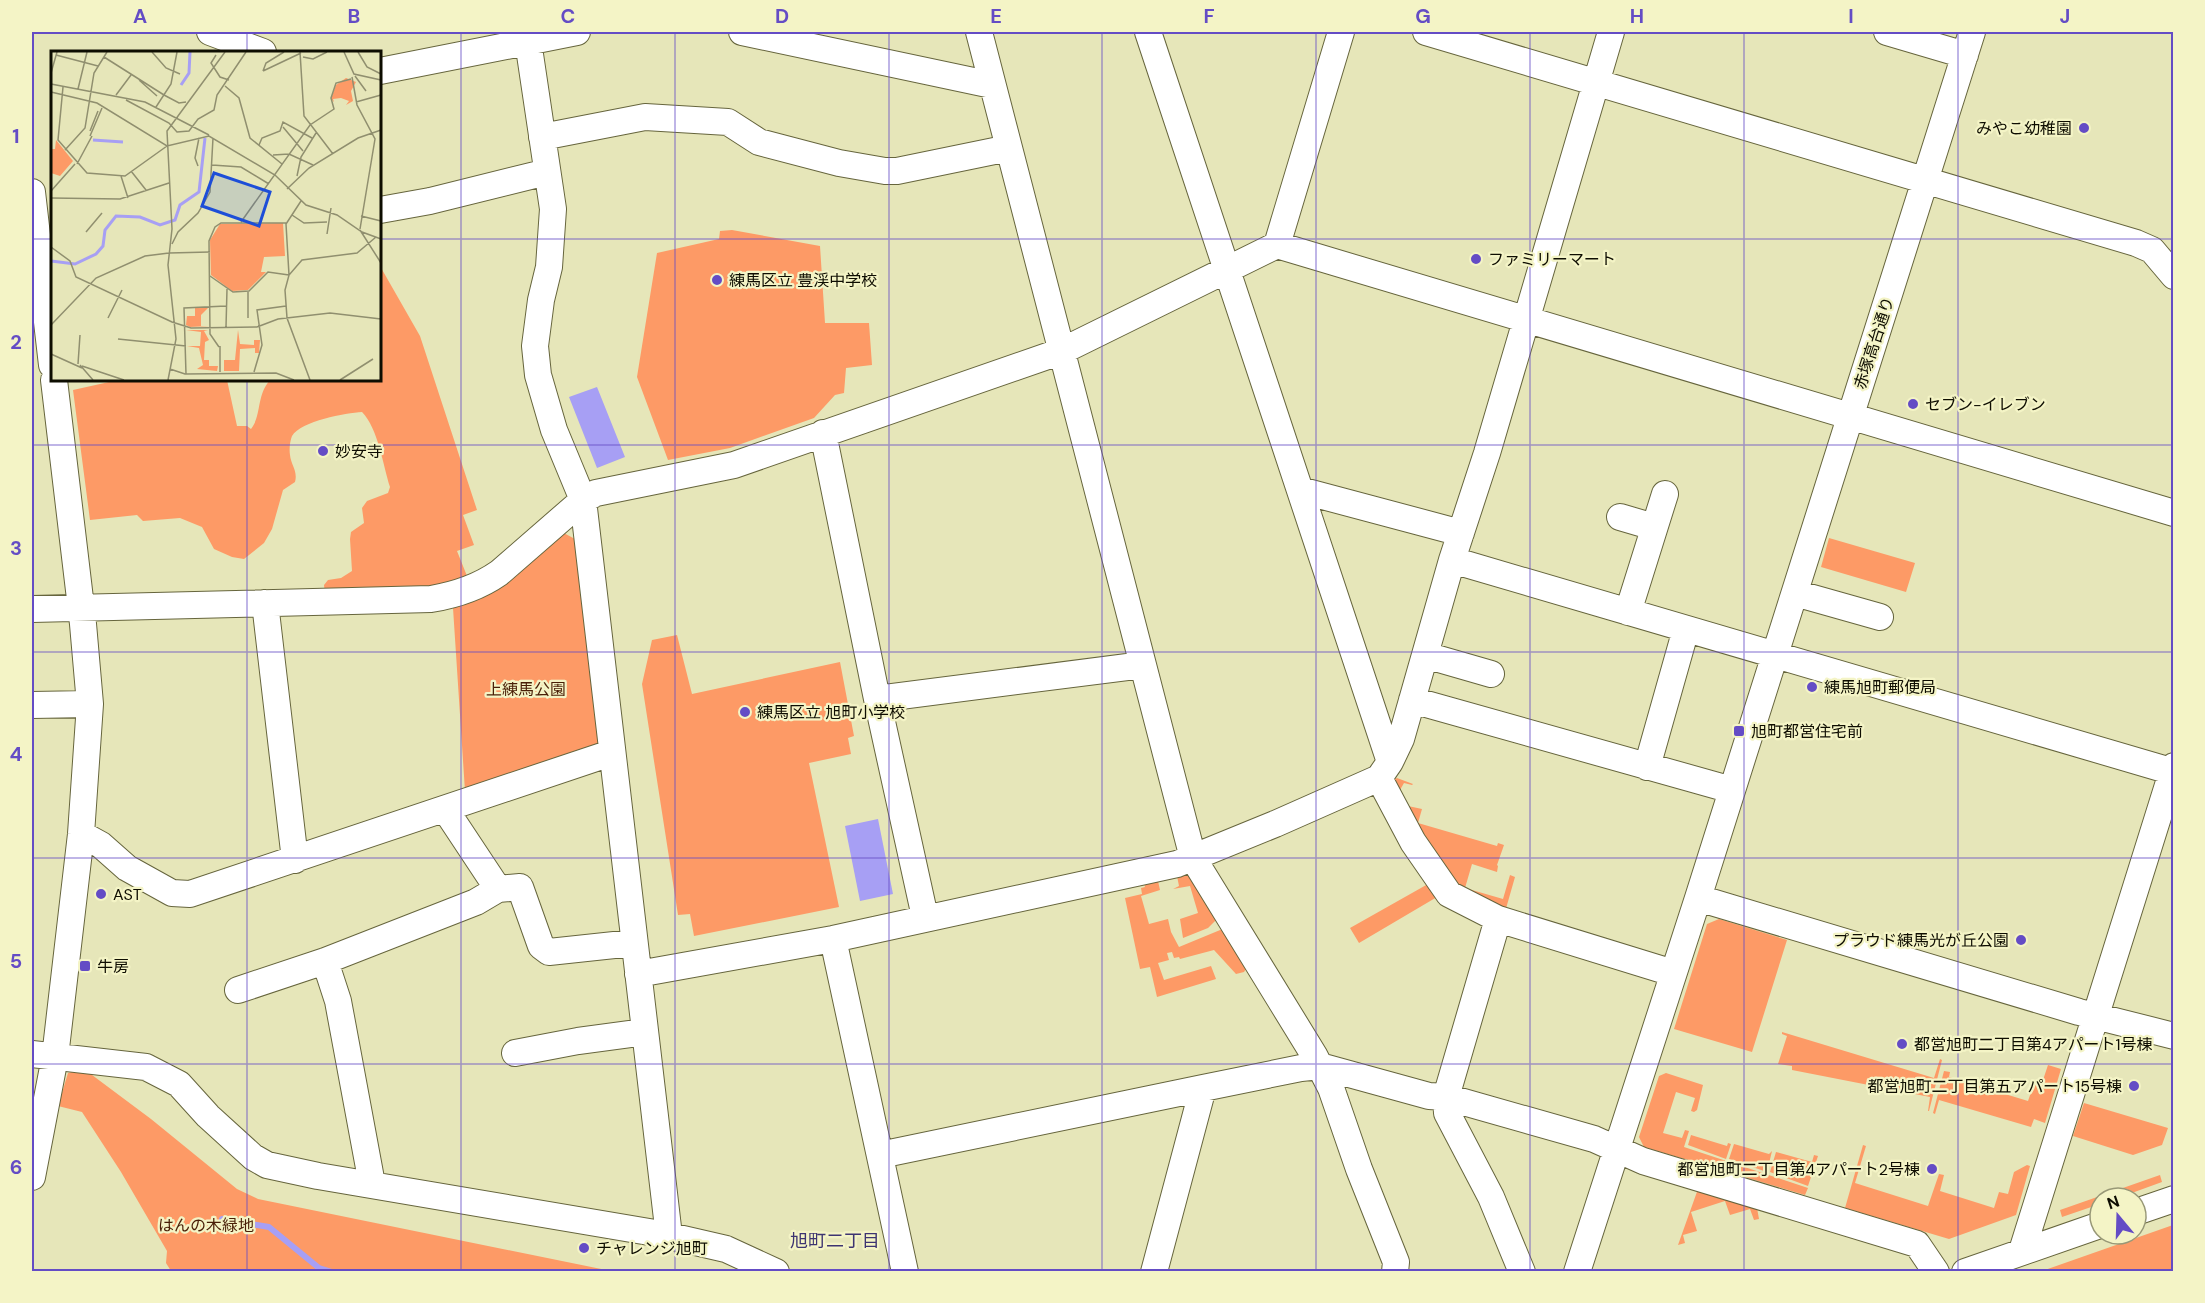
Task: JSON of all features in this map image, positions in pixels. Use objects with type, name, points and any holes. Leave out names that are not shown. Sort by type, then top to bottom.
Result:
[{"type":"street","points":[[210,32],[260,51]]},
{"type":"street","points":[[381,71],[529,36],[577,32]]},
{"type":"street","points":[[742,32],[818,39],[992,85]]},
{"type":"street","points":[[978,32],[1193,858],[1320,1066],[1331,1088],[1359,1169],[1396,1262],[1395,1272]]},
{"type":"street","points":[[1148,32],[1300,490],[1384,770],[1413,842],[1449,894],[1498,919],[1674,973]]},
{"type":"street","points":[[1277,245],[1341,32]]},
{"type":"street","points":[[1426,32],[1597,82],[1696,114],[2117,237],[2163,246],[2174,276]]},
{"type":"street","points":[[638,974],[833,939],[925,917],[1177,864],[1384,770],[1401,739],[1452,560],[1487,453],[1524,321],[1611,32]]},
{"type":"street","points":[[1887,32],[1969,43]]},
{"type":"street","points":[[529,36],[554,226],[535,346],[538,375],[554,430],[583,500],[669,1236]]},
{"type":"street","name":"赤塚高台通り","points":[[1577,1272],[1776,655],[1969,43]]},
{"type":"street","points":[[542,137],[645,117],[728,122],[759,142],[839,163],[885,171],[897,171],[1009,148]]},
{"type":"street","points":[[381,210],[430,201],[547,172]]},
{"type":"street","points":[[32,209],[51,357]]},
{"type":"street","points":[[32,609],[431,599],[452,595],[484,583],[499,573],[583,500],[596,493],[734,465],[1062,351],[1277,245],[1524,321],[2174,513]]},
{"type":"street","points":[[32,1177],[43,1055],[81,834],[90,705],[54,381]]},
{"type":"street","points":[[823,434],[877,699],[925,917]]},
{"type":"street","points":[[1300,490],[1461,533]]},
{"type":"street","points":[[1628,612],[1665,494]]},
{"type":"street","points":[[1620,517],[1654,527]]},
{"type":"street","points":[[1452,560],[2173,769],[2022,1251]]},
{"type":"street","points":[[1795,593],[1880,617]]},
{"type":"street","points":[[265,603],[294,860]]},
{"type":"street","points":[[1647,767],[1686,628]]},
{"type":"street","points":[[1425,655],[1491,674]]},
{"type":"street","points":[[877,699],[1143,665]]},
{"type":"street","points":[[1412,700],[1732,790]]},
{"type":"street","points":[[32,705],[90,705]]},
{"type":"street","points":[[81,834],[101,845],[128,868],[172,893],[190,894],[611,753]]},
{"type":"street","points":[[445,809],[498,889]]},
{"type":"street","points":[[238,990],[325,961],[476,902],[498,889],[520,887],[541,946],[545,951],[633,943]]},
{"type":"street","points":[[1698,898],[2095,1016],[2174,1036]]},
{"type":"street","points":[[1498,919],[1446,1097],[1447,1113],[1491,1197],[1522,1272]]},
{"type":"street","points":[[833,939],[905,1272]]},
{"type":"street","points":[[325,961],[338,1001],[372,1185]]},
{"type":"street","points":[[515,1053],[645,1032]]},
{"type":"street","points":[[43,1055],[146,1067],[179,1084],[253,1157],[267,1165],[318,1176],[669,1236],[726,1249],[776,1272]]},
{"type":"street","points":[[880,1155],[1301,1068],[1320,1066],[1429,1096],[1446,1097],[1594,1139],[1643,1161],[1917,1244],[1936,1272]]},
{"type":"street","points":[[1154,1272],[1203,1088]]},
{"type":"street","points":[[2148,1208],[2174,1199]]},
{"type":"street","points":[[1965,1272],[2088,1229]]},
{"type":"green space","points":[[732,230],[820,246],[825,323],[869,323],[872,365],[846,368],[844,393],[835,395],[814,418],[730,448],[668,460],[637,377],[657,253],[719,239],[720,231]]},
{"type":"green space","points":[[381,268],[420,336],[477,510],[463,515],[474,545],[457,551],[469,581],[439,589],[325,595],[324,585],[328,580],[341,578],[352,571],[351,532],[364,523],[362,508],[367,501],[388,493],[390,487],[376,437],[368,419],[362,412],[314,422],[304,426],[292,436],[290,453],[296,475],[295,482],[283,490],[272,529],[264,543],[244,559],[232,557],[214,549],[202,527],[180,518],[143,521],[137,515],[90,520],[73,390],[114,381],[227,381],[237,426],[247,426],[251,429],[257,418],[269,381],[381,381]]},
{"type":"green space","name":"上練馬公園","points":[[560,531],[575,539],[601,740],[592,749],[465,791],[453,608],[494,590]]},
{"type":"green space","points":[[1829,538],[1915,563],[1906,592],[1821,567]]},
{"type":"green space","points":[[677,635],[692,694],[840,662],[854,736],[848,738],[851,754],[809,763],[839,907],[694,936],[690,914],[678,915],[642,684],[652,640]]},
{"type":"green space","points":[[1397,778],[1413,784],[1404,783],[1400,790],[1408,806],[1422,809],[1418,823],[1497,846],[1498,843],[1504,845],[1497,872],[1472,864],[1465,888],[1503,899],[1510,875],[1515,877],[1505,912],[1456,886],[1390,782]]},
{"type":"green space","points":[[1183,867],[1218,918],[1208,928],[1183,938],[1180,919],[1198,913],[1190,886],[1173,889],[1179,886],[1177,876],[1158,881],[1160,890],[1141,896],[1149,924],[1168,919],[1171,932],[1179,947],[1225,928],[1249,964],[1244,972],[1236,974],[1214,950],[1180,959],[1179,957],[1174,958],[1172,952],[1167,953],[1169,960],[1158,963],[1164,980],[1211,966],[1216,979],[1157,997],[1150,967],[1140,969],[1125,898],[1142,894],[1141,888],[1145,887],[1142,875]]},
{"type":"green space","points":[[1428,884],[1437,897],[1359,943],[1350,928]]},
{"type":"green space","points":[[1719,919],[1787,940],[1752,1052],[1674,1029],[1707,924]]},
{"type":"green space","points":[[1782,1032],[1934,1078],[1940,1059],[1942,1060],[1929,1111],[1930,1097],[1792,1070],[1792,1066],[1778,1064],[1787,1036]]},
{"type":"green space","points":[[2048,1065],[2061,1069],[2045,1123],[2034,1119],[2031,1127],[1939,1100],[1935,1114],[1933,1113],[1944,1071],[1950,1072],[1949,1077],[2028,1101],[2034,1084],[2041,1086]]},
{"type":"green space","name":"はんの木緑地","points":[[84,1069],[151,1119],[237,1189],[258,1199],[611,1271],[171,1271],[166,1263],[167,1251],[121,1172],[82,1112],[58,1106],[68,1073]]},
{"type":"green space","points":[[1666,1073],[1703,1085],[1697,1110],[1694,1112],[1691,1111],[1695,1098],[1676,1092],[1663,1133],[1682,1138],[1685,1130],[1689,1131],[1684,1147],[1808,1188],[1805,1195],[1644,1147],[1639,1137],[1659,1076]]},
{"type":"green space","points":[[2084,1103],[2168,1128],[2162,1145],[2133,1155],[2073,1136]]},
{"type":"green space","points":[[1691,1135],[1727,1146],[1728,1143],[1731,1144],[1726,1159],[1688,1145]]},
{"type":"green space","points":[[1734,1144],[1769,1154],[1772,1151],[1767,1172],[1729,1159]]},
{"type":"green space","points":[[1863,1145],[1866,1146],[1855,1183],[1928,1206],[1939,1174],[1944,1175],[1940,1191],[1994,1208],[1999,1192],[2008,1194],[2014,1172],[2027,1165],[2030,1166],[2016,1215],[1949,1239],[1845,1208]]},
{"type":"green space","points":[[1776,1152],[1812,1162],[1814,1155],[1818,1156],[1808,1186],[1770,1172]]},
{"type":"green space","points":[[2160,1175],[2162,1182],[2148,1187],[2129,1186]]},
{"type":"green space","points":[[1698,1189],[1757,1208],[1759,1219],[1754,1220],[1750,1209],[1730,1215],[1725,1201],[1691,1212],[1697,1231],[1683,1235],[1685,1243],[1678,1245]]},
{"type":"green space","points":[[2088,1200],[2088,1208],[2062,1217],[2060,1210]]},
{"type":"green space","points":[[2173,1225],[2173,1271],[2042,1271],[2113,1246],[2148,1246],[2148,1234]]},
{"type":"shaded area","points":[[597,387],[625,457],[597,468],[569,397]]},
{"type":"shaded area","points":[[878,819],[893,894],[860,901],[845,826]]},
{"type":"waterway","points":[[222,1219],[269,1227],[319,1268],[332,1272]]},
{"type":"place","name":"みやこ幼稚園","points":[[2084,128]]},
{"type":"place","name":"ファミリーマート","points":[[1476,259]]},
{"type":"place","name":"練馬区立 豊渓中学校","points":[[717,280]]},
{"type":"place","name":"セブン-イレブン","points":[[1913,404]]},
{"type":"place","name":"妙安寺","points":[[323,451]]},
{"type":"place","name":"練馬旭町郵便局","points":[[1812,687]]},
{"type":"place","name":"練馬区立 旭町小学校","points":[[745,712]]},
{"type":"place","name":"旭町都営住宅前","points":[[1739,731]]},
{"type":"place","name":"AST","points":[[101,894]]},
{"type":"place","name":"プラウド練馬光が丘公園","points":[[2021,940]]},
{"type":"place","name":"牛房","points":[[85,966]]},
{"type":"place","name":"都営旭町二丁目第4アパート1号棟","points":[[1902,1044]]},
{"type":"place","name":"都営旭町二丁目第五アパート15号棟","points":[[2134,1086]]},
{"type":"place","name":"都営旭町二丁目第4アパート2号棟","points":[[1932,1169]]},
{"type":"place","name":"チャレンジ旭町","points":[[584,1248]]},
{"type":"district","name":"旭町二丁目","points":[[835,1241]]}]
